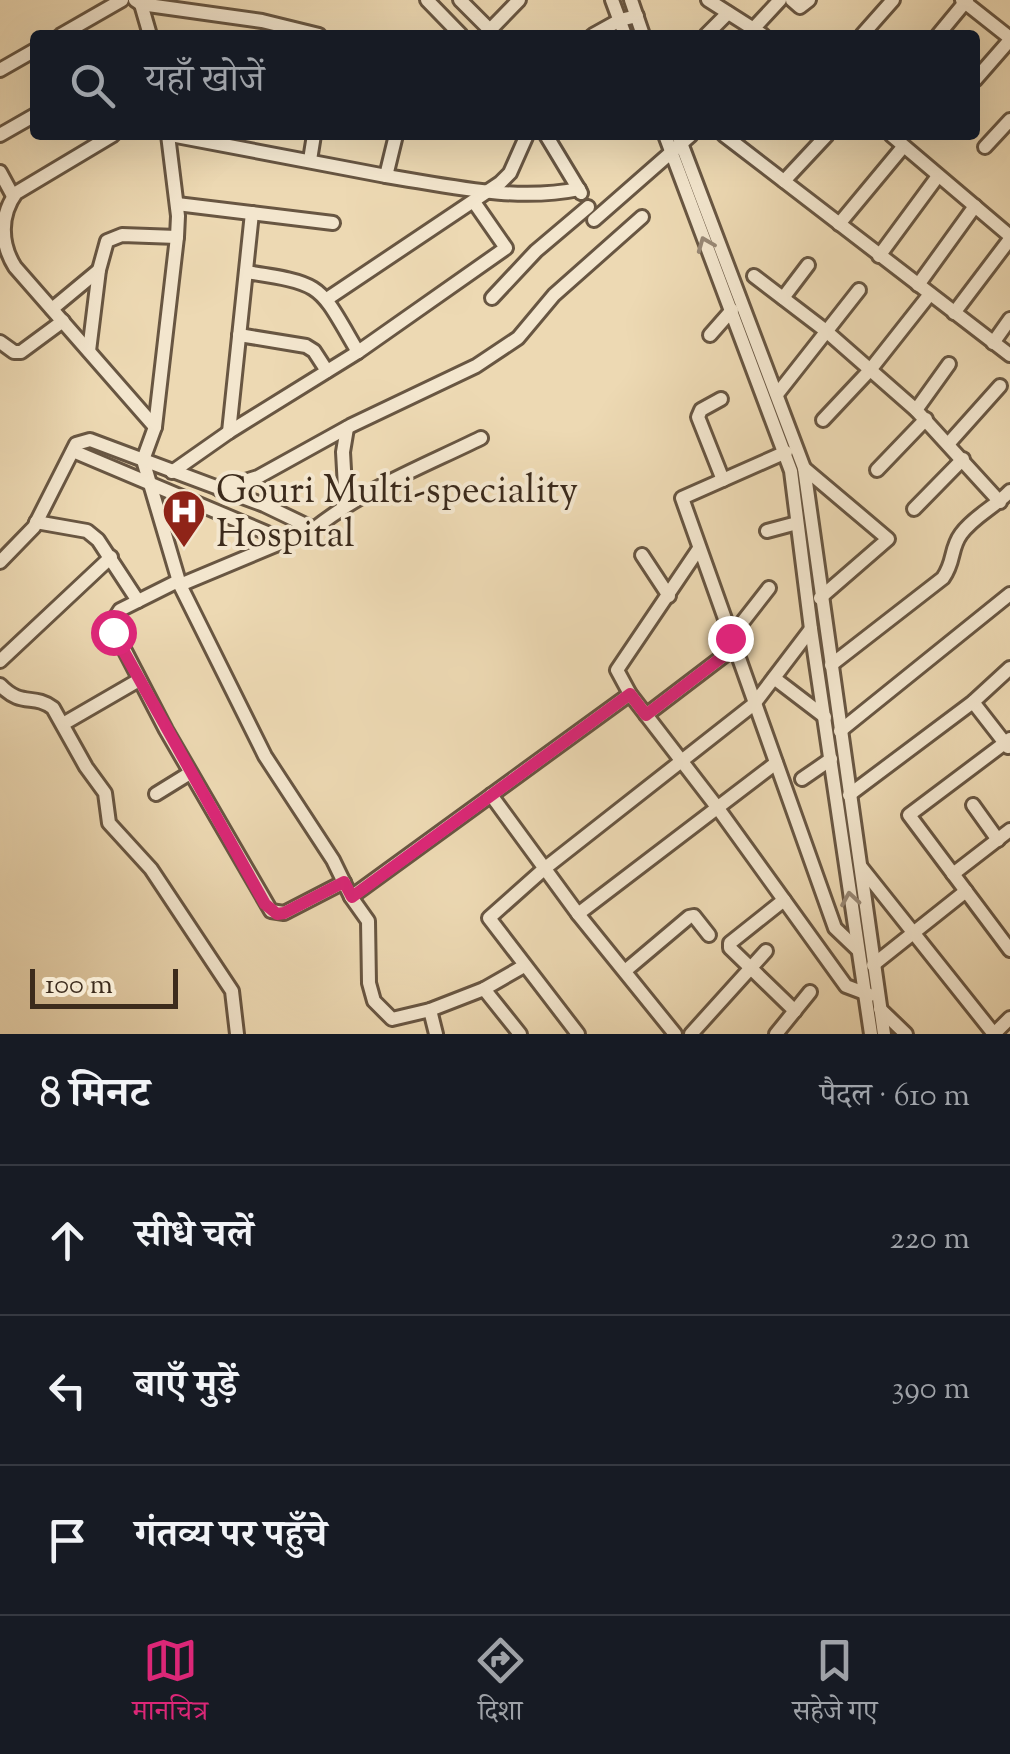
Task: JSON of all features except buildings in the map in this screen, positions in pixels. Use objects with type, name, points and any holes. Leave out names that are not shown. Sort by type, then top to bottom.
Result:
[{"type":"street","points":[[70,30],[122,0]]},
{"type":"street","points":[[427,0],[457,30]]},
{"type":"street","points":[[460,0],[487,30]]},
{"type":"street","points":[[493,30],[519,0]]},
{"type":"street","points":[[612,0],[624,30]]},
{"type":"street","points":[[631,0],[640,30]]},
{"type":"street","points":[[708,0],[755,30]]},
{"type":"street","points":[[759,30],[780,0]]},
{"type":"street","points":[[792,0],[800,6],[809,0]]},
{"type":"street","points":[[866,30],[893,0]]},
{"type":"street","points":[[149,30],[141,1],[261,28]]},
{"type":"street","points":[[942,30],[965,1],[1010,39],[980,74]]},
{"type":"street","points":[[711,30],[728,13]]},
{"type":"street","points":[[603,30],[636,16]]},
{"type":"street","points":[[0,70],[30,53]]},
{"type":"street","points":[[0,135],[30,119]]},
{"type":"street","points":[[985,147],[1010,120]]},
{"type":"street","points":[[106,140],[13,196],[2,220],[3,248],[155,428]]},
{"type":"street","points":[[170,140],[177,237],[155,428],[143,460],[179,583],[264,756],[368,921],[368,973],[374,1001],[392,1019],[430,1010],[524,966]]},
{"type":"street","points":[[197,140],[488,192],[549,195],[579,189]]},
{"type":"street","points":[[310,160],[313,140]]},
{"type":"street","points":[[386,176],[395,140]]},
{"type":"street","points":[[327,299],[488,192],[510,172],[521,140]]},
{"type":"street","points":[[549,140],[608,245]]},
{"type":"street","points":[[730,140],[1010,355]]},
{"type":"street","points":[[784,182],[822,140]]},
{"type":"street","points":[[896,140],[1010,237],[954,313]]},
{"type":"street","points":[[492,298],[536,250],[591,213],[681,141]]},
{"type":"street","points":[[681,141],[732,310],[786,452],[857,949],[871,995],[906,1034]]},
{"type":"street","points":[[681,141],[804,468],[874,965],[870,1034]]},
{"type":"street","points":[[839,224],[903,146]]},
{"type":"street","points":[[0,172],[13,196]]},
{"type":"street","points":[[880,256],[938,176]]},
{"type":"street","points":[[172,472],[358,352],[506,248],[474,202]]},
{"type":"street","points":[[177,204],[333,224]]},
{"type":"street","points":[[918,285],[974,206]]},
{"type":"street","points":[[229,432],[252,214]]},
{"type":"street","points":[[219,489],[258,477],[346,428],[476,366],[518,338],[554,295],[642,217]]},
{"type":"street","points":[[88,351],[103,251],[115,236],[177,237]]},
{"type":"street","points":[[782,298],[808,264]]},
{"type":"street","points":[[52,309],[99,270]]},
{"type":"street","points":[[246,272],[309,284],[327,299],[358,352]]},
{"type":"street","points":[[754,276],[826,331],[921,414],[963,459],[1007,497],[972,520],[954,546],[954,562],[943,578],[831,666]]},
{"type":"street","points":[[778,393],[859,290]]},
{"type":"street","points":[[824,420],[870,370],[930,294]]},
{"type":"street","points":[[710,335],[732,310]]},
{"type":"street","points":[[993,342],[1010,318]]},
{"type":"street","points":[[0,342],[14,352],[21,352],[64,321]]},
{"type":"street","points":[[239,335],[306,346],[328,371]]},
{"type":"street","points":[[877,470],[921,414],[950,364]]},
{"type":"street","points":[[949,443],[1000,386]]},
{"type":"street","points":[[720,399],[701,410],[698,418],[723,480]]},
{"type":"street","points":[[346,428],[346,505]]},
{"type":"street","points":[[344,882],[284,913],[272,911],[190,772],[111,624],[115,614],[138,601],[314,530],[346,505],[481,438]]},
{"type":"street","points":[[0,562],[24,540],[36,522],[76,444],[90,440],[276,510],[314,530]]},
{"type":"street","points":[[73,451],[286,541]]},
{"type":"street","points":[[786,452],[682,498],[836,928],[857,949]]},
{"type":"street","points":[[914,509],[963,459]]},
{"type":"street","points":[[804,468],[888,539],[820,598]]},
{"type":"street","points":[[36,522],[86,531],[98,540],[138,601]]},
{"type":"street","points":[[767,531],[798,522]]},
{"type":"street","points":[[698,550],[618,670],[630,694],[717,806],[846,986],[871,995]]},
{"type":"street","points":[[642,555],[669,596]]},
{"type":"street","points":[[0,662],[110,557]]},
{"type":"street","points":[[646,715],[732,643],[769,588]]},
{"type":"street","points":[[840,730],[1008,599]]},
{"type":"street","points":[[578,1034],[489,918],[544,868],[754,704],[811,630]]},
{"type":"street","points":[[849,795],[973,702],[1010,668]]},
{"type":"street","points":[[774,678],[825,717]]},
{"type":"street","points":[[63,724],[139,680]]},
{"type":"street","points":[[0,685],[16,699],[46,702],[63,724],[86,767],[106,793],[108,824],[152,869],[232,991],[237,1034]]},
{"type":"street","points":[[352,897],[630,694]]},
{"type":"street","points":[[973,702],[1008,744],[909,816],[966,891],[1005,931],[1010,950]]},
{"type":"street","points":[[802,779],[830,759]]},
{"type":"street","points":[[578,914],[776,762]]},
{"type":"street","points":[[156,794],[190,772]]},
{"type":"street","points":[[491,795],[578,914],[674,1034]]},
{"type":"street","points":[[973,805],[998,840]]},
{"type":"street","points":[[953,874],[1010,830]]},
{"type":"street","points":[[860,865],[994,1034],[1010,1018]]},
{"type":"street","points":[[874,965],[966,891]]},
{"type":"street","points":[[784,900],[730,942],[730,948],[795,1011]]},
{"type":"street","points":[[626,971],[689,917],[694,916],[709,934]]},
{"type":"street","points":[[691,1034],[766,951]]},
{"type":"street","points":[[484,988],[520,1034]]},
{"type":"street","points":[[776,1034],[810,992]]},
{"type":"street","points":[[880,1009],[884,1034]]},
{"type":"street","points":[[430,1010],[436,1034]]},
{"type":"place","name":"Gouri Multi-speciality Hospital","points":[[184,549]]},
{"type":"route","points":[[113,632],[265,904],[277,914],[344,882],[352,897],[630,694],[646,715],[734,648],[730,638]]}]
